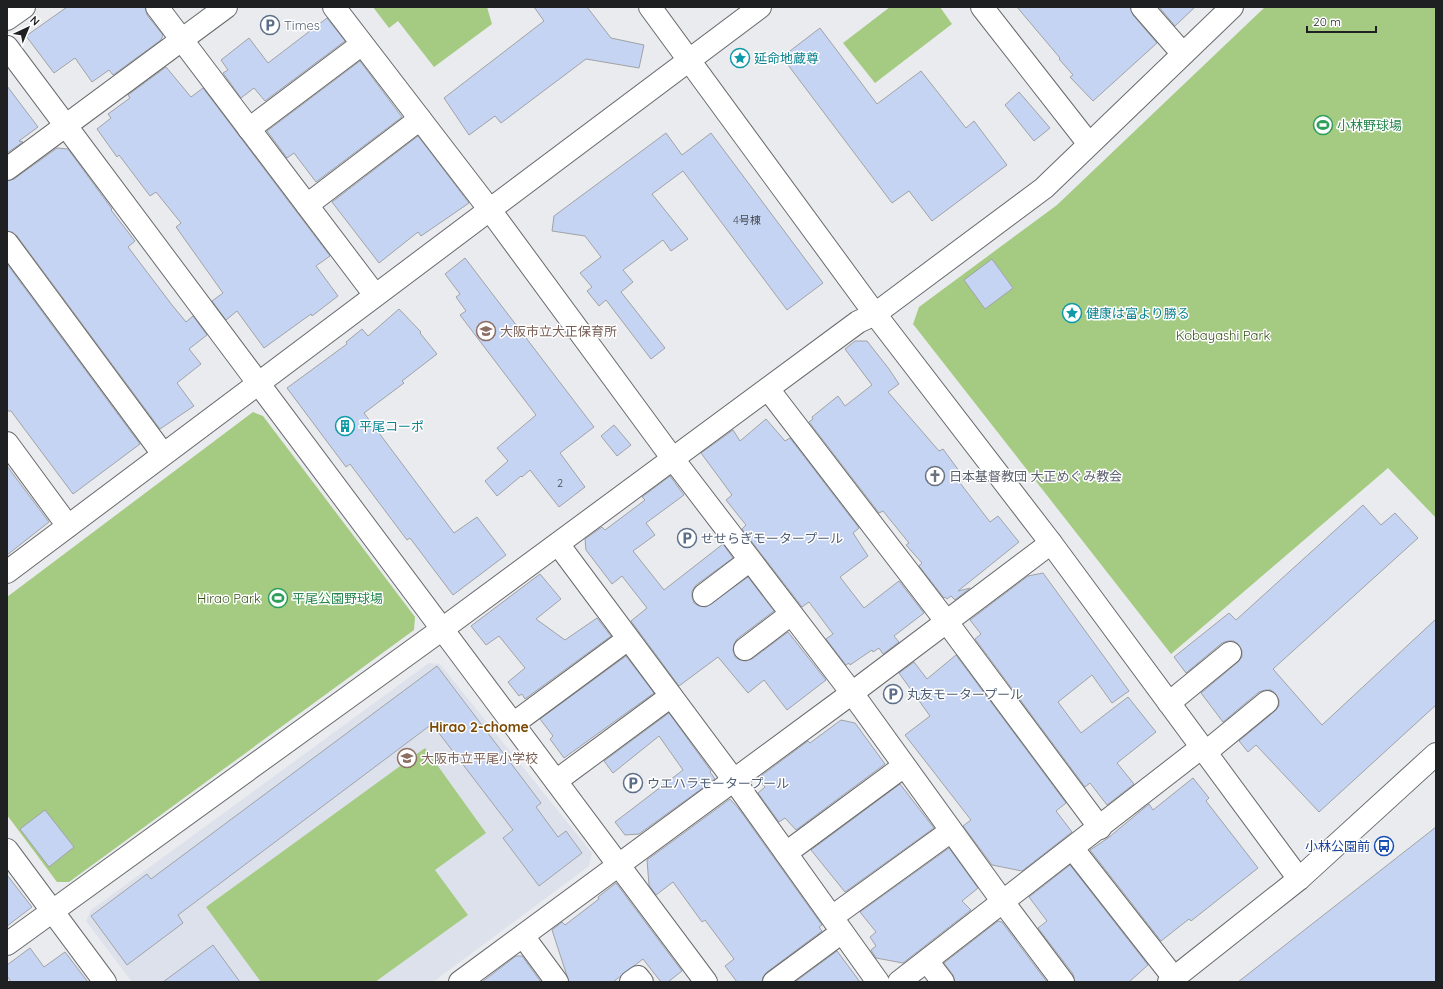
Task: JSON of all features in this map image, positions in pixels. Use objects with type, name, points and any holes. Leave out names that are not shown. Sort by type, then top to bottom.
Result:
[{"type":"street","points":[[7,19],[24,7]]},
{"type":"street","points":[[157,7],[375,294]]},
{"type":"street","points":[[7,169],[226,7]]},
{"type":"street","points":[[334,7],[490,210],[673,459],[852,693],[1002,902],[1063,982]]},
{"type":"street","points":[[650,7],[875,314],[1051,543],[1299,879]]},
{"type":"street","points":[[7,572],[375,294],[490,210],[760,7]]},
{"type":"street","points":[[982,7],[1089,144]]},
{"type":"street","points":[[1142,7],[1183,54]]},
{"type":"street","points":[[7,944],[441,630],[858,322],[875,314],[1044,188],[1232,7]]},
{"type":"street","points":[[249,128],[362,44]]},
{"type":"street","points":[[7,47],[441,630],[706,982]]},
{"type":"street","points":[[307,205],[420,119]]},
{"type":"street","points":[[7,243],[163,454]]},
{"type":"street","points":[[768,389],[946,622],[1100,828]]},
{"type":"street","points":[[7,443],[68,526]]},
{"type":"street","points":[[460,982],[733,779],[852,693],[1051,543]]},
{"type":"street","points":[[558,544],[733,779],[878,982]]},
{"type":"street","points":[[704,595],[750,560]]},
{"type":"street","points":[[745,649],[791,614]]},
{"type":"street","points":[[513,724],[628,639]]},
{"type":"street","points":[[1169,703],[1230,653]]},
{"type":"street","points":[[556,781],[671,696]]},
{"type":"street","points":[[900,982],[1002,902],[1267,702]]},
{"type":"street","points":[[1072,849],[1172,980],[1299,879],[1436,754]]},
{"type":"street","points":[[786,853],[904,766]]},
{"type":"street","points":[[774,982],[837,924],[951,831]]},
{"type":"street","points":[[7,850],[104,982]]},
{"type":"street","points":[[523,936],[557,982]]},
{"type":"street","points":[[927,961],[943,982]]},
{"type":"street","points":[[631,982],[638,977],[642,982]]},
{"type":"shaded area","name":"大阪市立平尾小学校","points":[[429,663],[440,664],[592,853],[589,866],[433,982],[132,982],[86,921],[91,910]]},
{"type":"green space","points":[[373,7],[487,7],[492,24],[434,67],[398,21],[389,28]]},
{"type":"green space","points":[[890,7],[940,7],[952,24],[875,83],[843,43]]},
{"type":"green space","name":"Kobayashi Park","points":[[1265,7],[1436,7],[1436,518],[1388,468],[1171,654],[913,324],[919,307],[1057,205]]},
{"type":"green space","name":"Hirao Park","points":[[253,412],[263,416],[415,617],[414,630],[69,882],[57,882],[7,815],[7,597]]},
{"type":"green space","points":[[425,748],[486,833],[435,870],[468,915],[375,982],[261,982],[206,907]]},
{"type":"building","points":[[67,7],[145,7],[147,15],[163,35],[161,40],[113,75],[109,70],[92,82],[75,58],[54,73],[26,36]]},
{"type":"building","points":[[534,7],[587,7],[611,38],[644,45],[639,68],[586,59],[501,123],[495,116],[469,135],[444,98],[544,21]]},
{"type":"building","points":[[1017,7],[1130,7],[1133,15],[1157,43],[1093,101],[1070,77],[1073,75]]},
{"type":"building","points":[[1159,7],[1195,7],[1175,26]]},
{"type":"building","points":[[327,18],[345,41],[265,101],[254,88],[241,98],[223,73],[228,70],[221,60],[249,38],[268,63]]},
{"type":"building","points":[[820,28],[877,104],[921,71],[966,128],[974,121],[1007,165],[932,221],[909,191],[892,203],[782,57]]},
{"type":"building","points":[[360,61],[402,117],[316,182],[294,153],[287,158],[267,131]]},
{"type":"building","points":[[166,67],[191,97],[203,88],[330,256],[316,266],[338,296],[312,316],[311,314],[264,348],[237,311],[226,320],[212,301],[223,293],[176,227],[181,223],[156,192],[150,196],[119,155],[117,157],[97,129],[111,118],[108,114],[130,98],[128,95]]},
{"type":"building","points":[[7,86],[38,127],[19,141],[23,142],[7,153]]},
{"type":"building","points":[[1019,92],[1050,128],[1034,141],[1005,105]]},
{"type":"building","points":[[666,133],[682,155],[711,133],[823,283],[787,310],[683,171],[652,194],[688,239],[671,251],[663,240],[623,270],[633,282],[621,292],[665,348],[651,359],[606,300],[599,306],[587,291],[592,287],[580,273],[601,257],[585,236],[552,231],[554,216]]},
{"type":"building","points":[[418,136],[469,203],[421,236],[418,232],[379,263],[332,202]]},
{"type":"building","points":[[57,148],[68,149],[112,209],[111,210],[135,241],[128,247],[172,305],[186,322],[193,316],[207,335],[189,349],[201,364],[177,383],[194,406],[160,429],[17,236],[12,232],[7,231],[7,181],[14,179]]},
{"type":"building","points":[[465,258],[594,427],[560,453],[585,487],[559,507],[530,470],[497,496],[485,481],[508,461],[497,448],[536,415],[460,315],[466,311],[456,297],[460,294],[445,274]]},
{"type":"building","points":[[992,259],[1013,288],[985,309],[964,280]]},
{"type":"building","points":[[7,264],[140,444],[73,494],[11,411],[7,411]]},
{"type":"building","points":[[399,309],[421,332],[420,333],[437,354],[402,381],[404,383],[364,413],[454,533],[477,517],[506,555],[453,595],[410,538],[407,540],[350,464],[346,467],[287,388],[347,344],[346,342],[362,329],[368,336]]},
{"type":"building","points":[[855,341],[867,341],[889,369],[899,384],[888,392],[939,451],[943,449],[965,479],[960,483],[990,522],[998,516],[1019,542],[958,591],[970,588],[955,600],[951,596],[947,599],[945,597],[944,598],[919,566],[922,563],[906,545],[909,543],[883,511],[879,513],[809,422],[813,419],[812,417],[838,396],[845,406],[872,385],[845,349]]},
{"type":"building","points":[[766,419],[785,441],[790,438],[859,528],[853,533],[868,556],[840,577],[864,608],[899,581],[924,613],[894,636],[899,642],[883,654],[879,648],[873,652],[872,650],[850,665],[849,663],[846,665],[826,639],[833,634],[809,602],[802,607],[742,529],[746,525],[726,500],[732,495],[701,453],[733,430],[740,441]]},
{"type":"building","points":[[614,425],[631,445],[617,456],[601,436]]},
{"type":"building","points":[[7,466],[49,522],[7,555]]},
{"type":"building","points":[[670,476],[684,495],[646,523],[655,535],[633,551],[664,590],[723,544],[733,558],[696,585],[692,591],[694,603],[699,606],[706,607],[748,577],[774,611],[737,639],[733,650],[735,657],[746,661],[752,659],[788,632],[826,680],[787,710],[764,680],[748,693],[718,657],[679,686],[631,621],[647,608],[622,576],[612,584],[586,550],[585,539],[602,527],[605,530],[645,500],[642,497]]},
{"type":"building","points":[[1363,505],[1381,525],[1395,513],[1418,538],[1273,669],[1322,725],[1436,619],[1436,705],[1319,812],[1256,745],[1248,752],[1239,741],[1279,706],[1279,700],[1276,694],[1271,690],[1259,692],[1223,722],[1201,693],[1242,657],[1242,651],[1239,645],[1234,641],[1222,643],[1186,673],[1174,657],[1229,613],[1236,620]]},
{"type":"building","points":[[1043,573],[1129,691],[1112,703],[1092,675],[1058,702],[1081,733],[1128,697],[1156,732],[1117,763],[1134,784],[1107,805],[1090,783],[1085,787],[975,639],[981,634],[970,620],[1028,576]]},
{"type":"building","points":[[540,574],[561,599],[536,619],[565,640],[597,618],[611,636],[525,699],[522,694],[519,696],[508,682],[525,668],[499,636],[486,645],[471,626]]},
{"type":"building","points":[[956,655],[1066,803],[1056,811],[1072,832],[1022,871],[992,865],[963,826],[971,820],[905,735],[930,716],[899,673],[914,662],[927,679]]},
{"type":"building","points":[[626,656],[654,693],[564,758],[550,739],[553,736],[540,719]]},
{"type":"building","points":[[437,666],[541,803],[536,807],[558,837],[566,831],[582,853],[539,886],[503,838],[513,830],[432,724],[178,915],[183,923],[127,965],[91,916],[147,874],[151,879]]},
{"type":"building","points":[[669,713],[711,771],[710,772],[715,779],[639,834],[625,835],[615,822],[683,770],[659,736],[613,773],[604,761]]},
{"type":"building","points":[[841,720],[855,723],[885,764],[796,830],[785,818],[779,822],[758,793],[765,787],[758,778],[808,741],[810,743]]},
{"type":"building","points":[[1193,778],[1209,798],[1206,801],[1258,868],[1191,921],[1189,919],[1161,941],[1090,850],[1108,838],[1149,804],[1153,810]]},
{"type":"building","points":[[900,784],[934,828],[845,892],[811,850]]},
{"type":"building","points":[[730,799],[739,809],[822,925],[819,927],[822,931],[767,972],[763,977],[762,982],[737,982],[725,966],[734,959],[705,920],[702,922],[673,882],[656,895],[649,885],[647,860]]},
{"type":"building","points":[[45,810],[74,847],[49,867],[20,829]]},
{"type":"building","points":[[1436,827],[1436,982],[1238,982]]},
{"type":"building","points":[[949,848],[978,888],[962,901],[971,910],[903,963],[876,958],[871,950],[876,946],[870,937],[876,932],[860,912]]},
{"type":"building","points":[[1070,865],[1148,965],[1129,982],[1075,982],[1073,974],[1038,928],[1047,921],[1029,897]]},
{"type":"building","points":[[7,875],[32,907],[7,926]]},
{"type":"building","points":[[616,883],[682,971],[668,982],[661,982],[643,959],[613,982],[569,982],[552,930],[562,922],[565,925],[599,899],[598,897]]},
{"type":"building","points":[[998,921],[1002,922],[1047,982],[955,982],[953,975],[944,963]]},
{"type":"building","points":[[213,945],[240,982],[163,982]]},
{"type":"building","points":[[30,948],[44,967],[65,952],[88,982],[11,982],[7,976],[7,965]]},
{"type":"building","points":[[837,951],[860,982],[795,982]]},
{"type":"building","points":[[516,956],[522,956],[541,982],[482,982]]},
{"type":"place","name":"Times","points":[[270,25]]},
{"type":"place","name":"延命地蔵尊","points":[[740,58]]},
{"type":"place","name":"小林野球場","points":[[1323,125]]},
{"type":"place","name":"健康は富より勝る","points":[[1072,313]]},
{"type":"place","name":"大阪市立大正保育所","points":[[486,331]]},
{"type":"place","name":"平尾コーポ","points":[[345,426]]},
{"type":"place","name":"日本基督教団 大正めぐみ教会","points":[[935,476]]},
{"type":"place","name":"せせらぎモータープール","points":[[687,538]]},
{"type":"place","name":"平尾公園野球場","points":[[278,598]]},
{"type":"place","name":"丸友モータープール","points":[[893,694]]},
{"type":"place","name":"大阪市立平尾小学校","points":[[407,758]]},
{"type":"place","name":"ウエハラモータープール","points":[[633,783]]},
{"type":"place","name":"小林公園前","points":[[1384,846]]},
{"type":"district","name":"Hirao 2-chome","points":[[479,727]]}]
